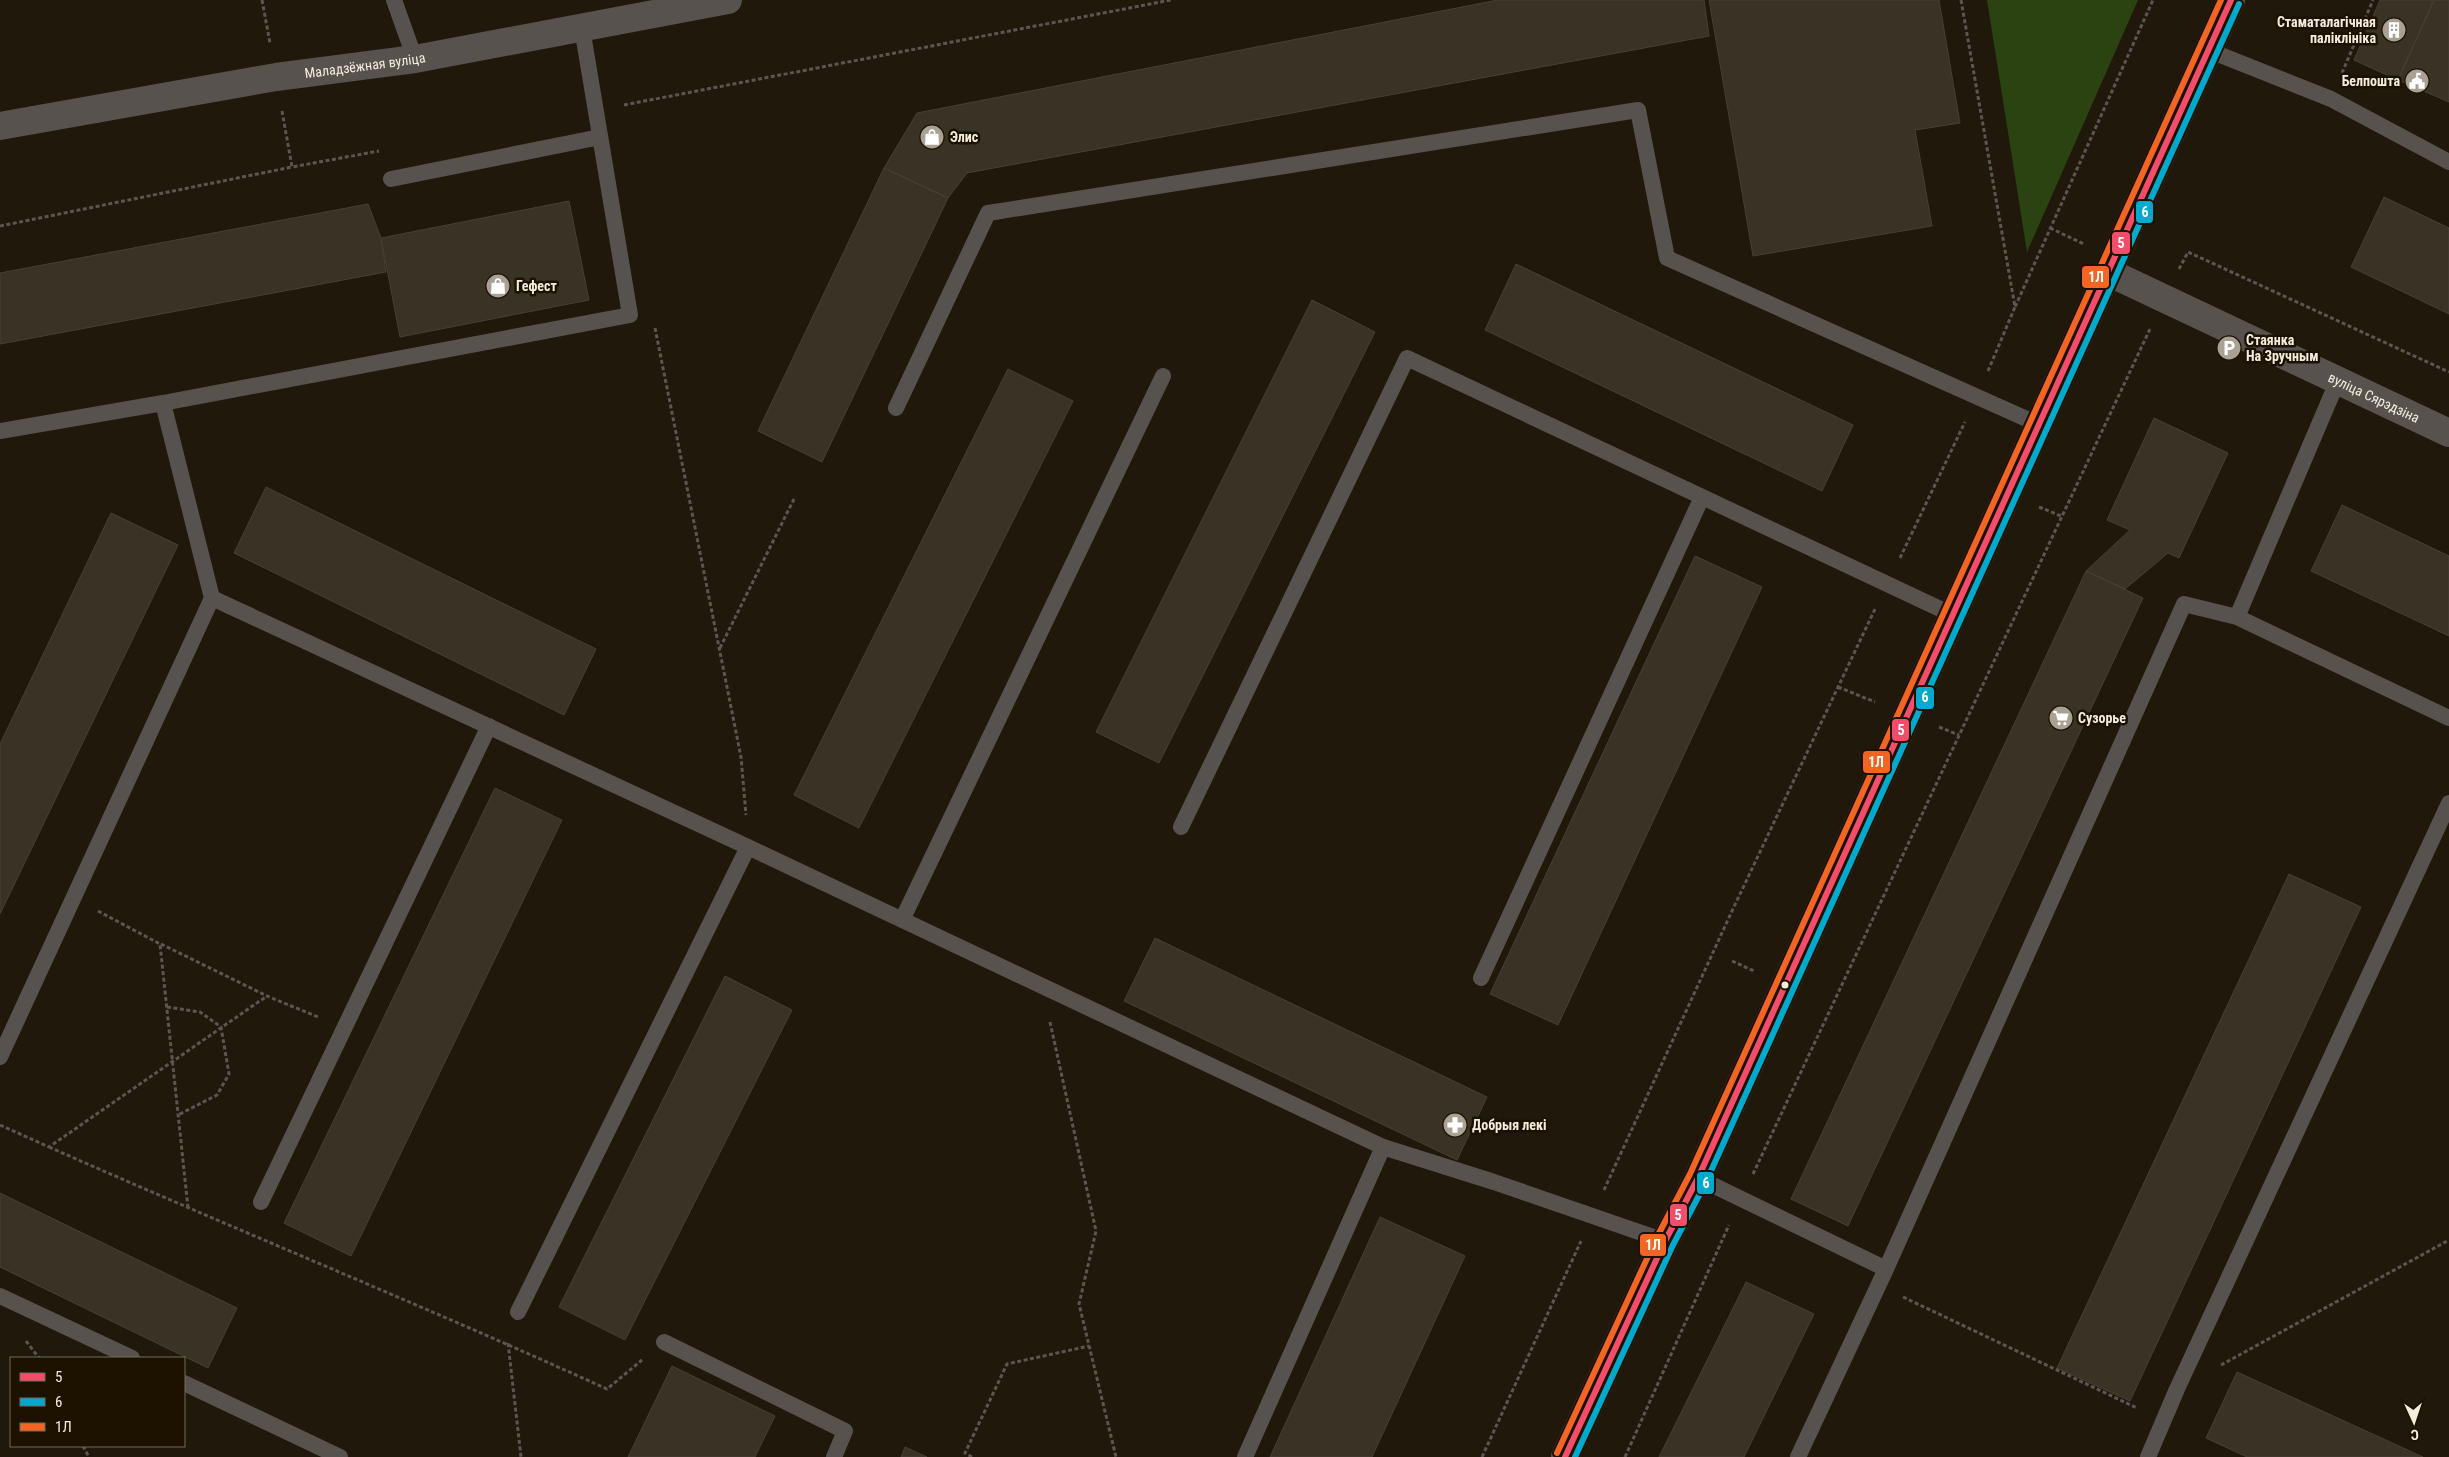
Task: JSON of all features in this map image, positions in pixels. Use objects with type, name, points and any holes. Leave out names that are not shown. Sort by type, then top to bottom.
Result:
[{"type":"street","name":"Маладзёжная вуліца","points":[[0,126],[276,76],[415,59],[728,0]]},
{"type":"street","points":[[1565,1457],[1665,1241],[1698,1178],[2231,0]]},
{"type":"street","name":"вуліца Сярэдзіна","points":[[2108,272],[2170,287],[2338,380],[2449,432]]},
{"type":"lane","points":[[394,0],[415,59]]},
{"type":"lane","points":[[0,431],[164,403],[630,315],[582,28]]},
{"type":"lane","points":[[2208,50],[2331,99],[2449,162]]},
{"type":"lane","points":[[896,408],[988,213],[1638,110],[1667,258],[2040,425]]},
{"type":"lane","points":[[391,179],[600,136]]},
{"type":"lane","points":[[1181,827],[1407,358],[1953,615]]},
{"type":"lane","points":[[902,920],[1163,376]]},
{"type":"lane","points":[[2237,617],[2338,380]]},
{"type":"lane","points":[[0,1057],[212,598],[164,403]]},
{"type":"lane","points":[[1480,978],[1702,497]]},
{"type":"lane","points":[[212,598],[748,847],[1383,1147],[1665,1241]]},
{"type":"lane","points":[[1798,1457],[1886,1269],[2184,604],[2237,617],[2449,718]]},
{"type":"lane","points":[[261,1202],[489,726]]},
{"type":"lane","points":[[2148,1457],[2177,1389],[2449,802]]},
{"type":"lane","points":[[518,1312],[748,847]]},
{"type":"lane","points":[[1245,1457],[1383,1147]]},
{"type":"lane","points":[[1698,1178],[1886,1269]]},
{"type":"lane","points":[[0,1296],[130,1357]]},
{"type":"lane","points":[[664,1342],[845,1431],[834,1457]]},
{"type":"lane","points":[[185,1383],[340,1457]]},
{"type":"path","points":[[262,0],[292,167]]},
{"type":"path","points":[[596,111],[1171,0]]},
{"type":"path","points":[[1961,0],[2015,307]]},
{"type":"path","points":[[1482,1457],[1732,911],[1977,397],[2015,307],[2153,0]]},
{"type":"path","points":[[2331,99],[2373,0]]},
{"type":"path","points":[[0,226],[380,151]]},
{"type":"path","points":[[1624,1457],[1741,1198],[2188,252],[2449,372]]},
{"type":"path","points":[[630,315],[656,329],[741,757],[748,847]]},
{"type":"path","points":[[720,649],[794,499]]},
{"type":"path","points":[[73,899],[266,996],[344,1028]]},
{"type":"path","points":[[160,944],[188,1209]]},
{"type":"path","points":[[1042,986],[1096,1231],[1079,1304],[1116,1457]]},
{"type":"path","points":[[49,1147],[266,996]]},
{"type":"path","points":[[167,1007],[200,1012],[221,1028],[229,1074],[217,1095],[178,1115]]},
{"type":"path","points":[[0,1125],[188,1209],[508,1344],[606,1389],[664,1342]]},
{"type":"path","points":[[2177,1389],[2449,1240]]},
{"type":"path","points":[[1878,1285],[2164,1421]]},
{"type":"path","points":[[518,1312],[508,1344],[521,1457]]},
{"type":"path","points":[[972,1457],[964,1453],[1007,1364],[1089,1346]]},
{"type":"green space","points":[[1987,0],[2138,0],[2027,252]]},
{"type":"building","points":[[1498,0],[1704,0],[1709,36],[967,173],[948,198],[884,168],[917,113]]},
{"type":"building","points":[[1709,0],[1939,0],[1960,123],[1915,130],[1932,226],[1753,256]]},
{"type":"building","name":"Стаматалагічная паліклініка","points":[[2380,0],[2434,0],[2398,80],[2354,60]]},
{"type":"building","points":[[2434,0],[2449,0],[2449,102],[2398,80]]},
{"type":"building","points":[[884,168],[948,198],[822,462],[758,431]]},
{"type":"building","points":[[2384,197],[2449,228],[2449,314],[2351,267]]},
{"type":"building","points":[[569,201],[589,300],[400,337],[381,238]]},
{"type":"building","points":[[368,204],[381,238],[386,272],[0,344],[0,273]]},
{"type":"building","points":[[1516,264],[1853,425],[1822,491],[1485,330]]},
{"type":"building","points":[[1312,300],[1375,332],[1159,763],[1096,732]]},
{"type":"building","points":[[1008,369],[1073,401],[859,828],[794,795]]},
{"type":"building","points":[[2154,418],[2228,453],[2179,558],[2168,553],[2125,589],[2086,571],[2130,530],[2107,520]]},
{"type":"building","points":[[266,487],[596,649],[564,715],[234,553]]},
{"type":"building","points":[[2342,505],[2449,556],[2449,636],[2311,571]]},
{"type":"building","points":[[111,513],[178,545],[0,914],[0,744]]},
{"type":"building","points":[[1695,556],[1762,587],[1558,1025],[1490,994]]},
{"type":"building","points":[[2086,571],[2143,598],[1848,1226],[1791,1199]]},
{"type":"building","points":[[495,788],[562,820],[351,1256],[284,1223]]},
{"type":"building","points":[[2289,874],[2361,907],[2130,1401],[2057,1368]]},
{"type":"building","points":[[1155,938],[1487,1097],[1457,1160],[1124,1001]]},
{"type":"building","points":[[725,976],[792,1010],[625,1340],[559,1307]]},
{"type":"building","points":[[0,1193],[237,1308],[208,1368],[0,1267]]},
{"type":"building","points":[[1380,1217],[1465,1256],[1372,1457],[1270,1457]]},
{"type":"building","points":[[1746,1282],[1814,1314],[1744,1457],[1659,1457]]},
{"type":"building","points":[[672,1366],[775,1416],[755,1457],[628,1457]]},
{"type":"building","points":[[2237,1372],[2423,1457],[2247,1457],[2206,1438]]},
{"type":"building","points":[[905,1447],[927,1457],[901,1457]]},
{"type":"transit line","name":"1Л","points":[[1557,1453],[1657,1237],[1690,1174],[2221,0]]},
{"type":"transit line","name":"5","points":[[1565,1457],[1665,1241],[1698,1178],[2231,0]]},
{"type":"transit line","name":"6","points":[[1575,1457],[1673,1245],[1706,1182],[2239,4]]},
{"type":"place","name":"Стаматалагічная паліклініка","points":[[2394,30]]},
{"type":"place","name":"Белпошта","points":[[2417,81]]},
{"type":"place","name":"Элис","points":[[932,137]]},
{"type":"place","name":"Гефест","points":[[498,286]]},
{"type":"place","name":"Стаянка На Зручным","points":[[2229,348]]},
{"type":"place","name":"Сузорье","points":[[2061,718]]},
{"type":"place","name":"Добрыя лекі","points":[[1455,1125]]}]
